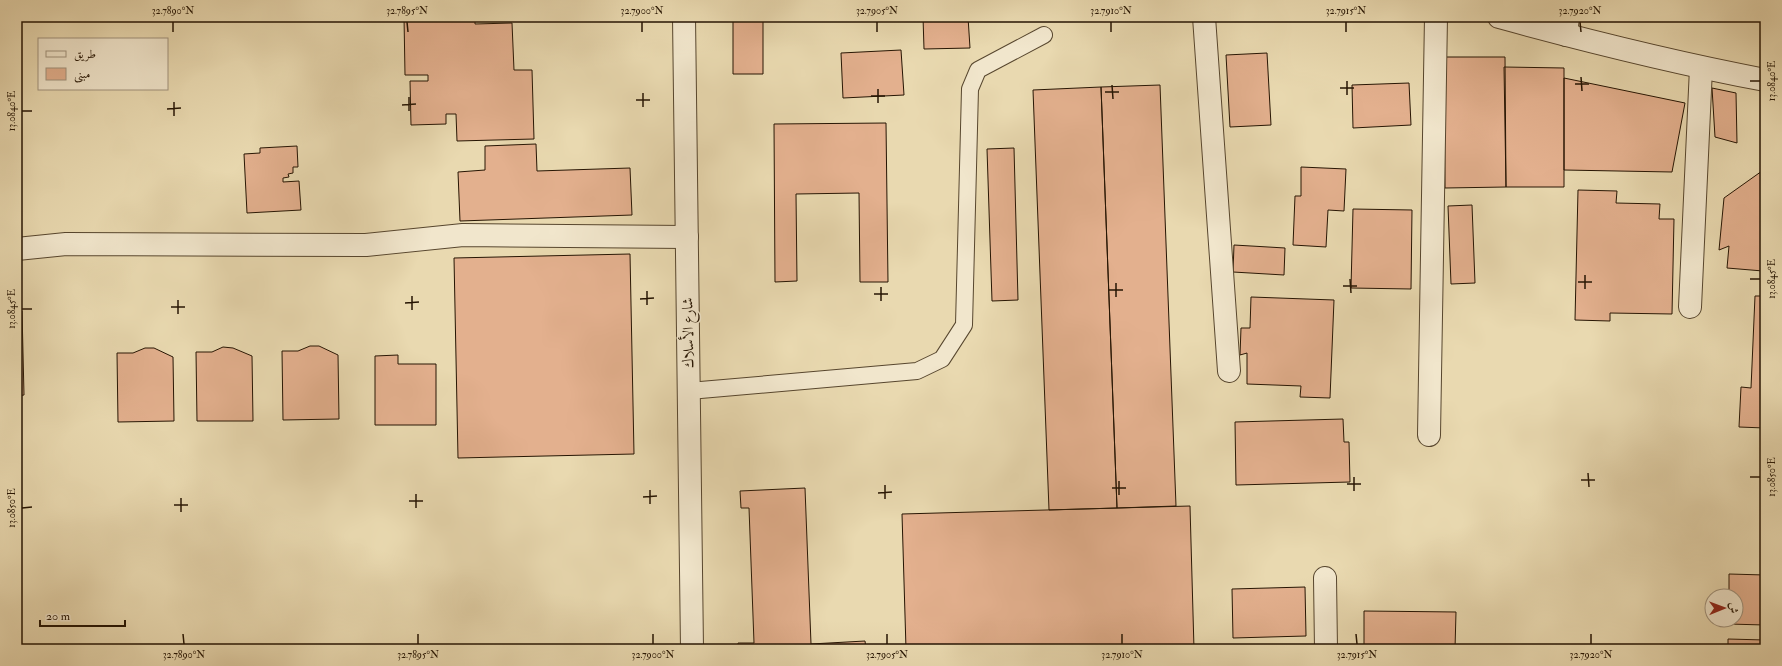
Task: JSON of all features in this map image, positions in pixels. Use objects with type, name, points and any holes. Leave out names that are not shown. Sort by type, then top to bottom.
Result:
[{"type":"street","name":"شارع الأسلاك","points":[[684,17],[692,649]]},
{"type":"street","points":[[1204,17],[1229,371]]},
{"type":"street","points":[[1429,435],[1436,17]]},
{"type":"street","points":[[1499,17],[1567,26],[1701,68],[1765,80]]},
{"type":"street","points":[[1690,307],[1701,68]]},
{"type":"street","points":[[17,249],[66,244],[366,245],[463,236],[687,237]]},
{"type":"street","points":[[1326,578],[1326,649]]},
{"type":"lane","points":[[689,391],[917,371],[942,360],[964,325],[970,89],[978,70],[1044,35]]},
{"type":"building","points":[[404,17],[475,17],[475,24],[512,23],[514,70],[532,70],[534,139],[457,141],[456,114],[446,114],[446,124],[411,125],[410,81],[428,81],[428,75],[405,75]]},
{"type":"building","points":[[733,17],[763,17],[763,74],[733,74]]},
{"type":"building","points":[[923,17],[968,17],[970,48],[924,49]]},
{"type":"building","points":[[901,50],[904,95],[843,98],[841,53]]},
{"type":"building","points":[[1267,53],[1271,125],[1230,127],[1226,55]]},
{"type":"building","points":[[1444,57],[1505,57],[1506,187],[1445,188]]},
{"type":"building","points":[[1504,67],[1564,68],[1564,187],[1506,187]]},
{"type":"building","points":[[1564,78],[1685,103],[1672,172],[1564,170]]},
{"type":"building","points":[[1409,83],[1411,125],[1353,128],[1352,85]]},
{"type":"building","points":[[1160,85],[1176,506],[1117,508],[1101,87]]},
{"type":"building","points":[[1101,87],[1117,508],[1049,510],[1033,90]]},
{"type":"building","points":[[1712,88],[1736,93],[1737,143],[1715,137]]},
{"type":"building","points":[[886,123],[888,282],[860,282],[859,193],[796,194],[797,281],[775,282],[774,124]]},
{"type":"building","points":[[536,144],[537,171],[630,168],[632,215],[460,221],[458,172],[485,170],[485,146]]},
{"type":"building","points":[[297,146],[298,167],[293,167],[293,173],[288,174],[289,177],[283,178],[283,182],[299,181],[301,210],[247,213],[244,154],[260,153],[260,148]]},
{"type":"building","points":[[1014,148],[1018,300],[992,301],[987,149]]},
{"type":"building","points":[[1301,167],[1346,169],[1344,211],[1328,210],[1326,247],[1293,245],[1295,196],[1301,196]]},
{"type":"building","points":[[1762,171],[1765,176],[1765,251],[1763,271],[1727,268],[1729,246],[1719,250],[1724,198]]},
{"type":"building","points":[[1578,190],[1617,191],[1616,203],[1660,204],[1659,219],[1674,219],[1672,314],[1610,313],[1610,321],[1575,320]]},
{"type":"building","points":[[1472,205],[1475,283],[1451,284],[1448,206]]},
{"type":"building","points":[[1353,209],[1412,210],[1411,289],[1351,288]]},
{"type":"building","points":[[1234,245],[1285,248],[1284,275],[1233,272]]},
{"type":"building","points":[[630,254],[634,454],[458,458],[454,258]]},
{"type":"building","points":[[1755,296],[1765,296],[1765,428],[1739,427],[1741,387],[1751,388]]},
{"type":"building","points":[[1251,297],[1334,300],[1330,398],[1300,397],[1301,386],[1247,384],[1247,353],[1240,355],[1241,328],[1250,328]]},
{"type":"building","points":[[17,311],[22,311],[24,395],[17,396]]},
{"type":"building","points":[[310,346],[319,346],[338,355],[339,419],[283,420],[282,351],[298,351]]},
{"type":"building","points":[[223,347],[233,348],[252,356],[253,421],[197,421],[196,352],[212,352]]},
{"type":"building","points":[[145,348],[154,348],[173,357],[174,421],[118,422],[117,353],[133,353]]},
{"type":"building","points":[[398,355],[398,364],[436,364],[436,425],[375,425],[375,356]]},
{"type":"building","points":[[1343,419],[1344,442],[1349,442],[1350,482],[1236,485],[1235,422]]},
{"type":"building","points":[[805,488],[811,644],[865,641],[866,649],[738,649],[738,643],[754,643],[749,508],[741,508],[740,491]]},
{"type":"building","points":[[1190,506],[1194,649],[906,649],[902,514]]},
{"type":"building","points":[[1729,574],[1765,575],[1765,625],[1744,624],[1744,588],[1729,588]]},
{"type":"building","points":[[1305,587],[1306,636],[1233,638],[1232,589]]},
{"type":"building","points":[[1364,611],[1456,612],[1455,649],[1364,649]]},
{"type":"building","points":[[1728,639],[1765,640],[1765,649],[1728,649]]}]
